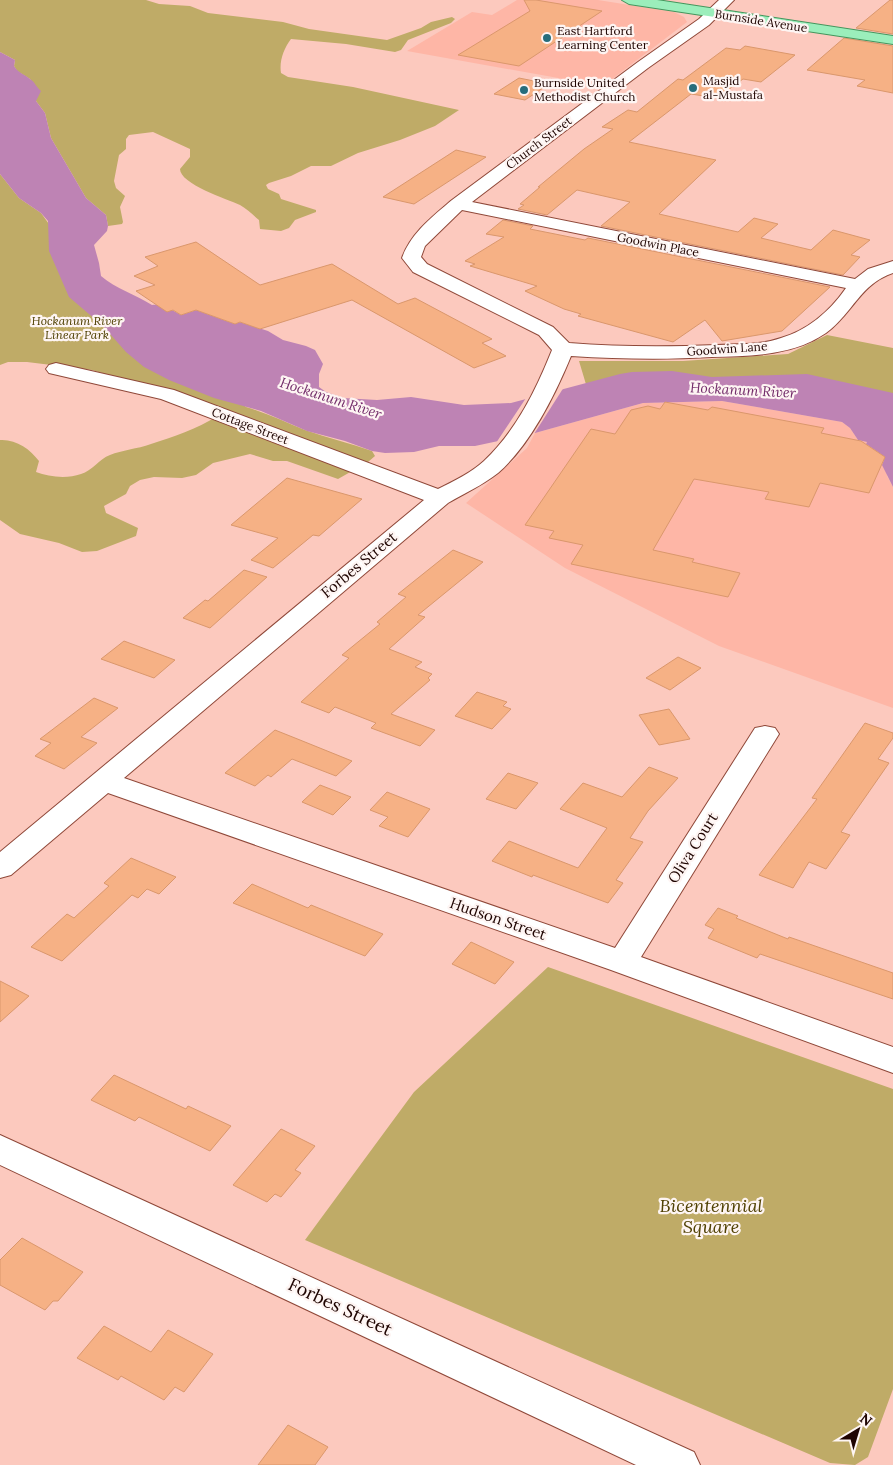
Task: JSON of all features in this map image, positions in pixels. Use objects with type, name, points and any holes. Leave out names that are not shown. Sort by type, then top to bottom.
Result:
[{"type":"main road","name":"Burnside Avenue","points":[[629,0],[893,40]]},
{"type":"street","name":"Church Street","points":[[564,349],[546,331],[420,268],[411,258],[416,244],[458,204],[643,65],[670,48],[727,0]]},
{"type":"street","name":"Goodwin Place","points":[[458,204],[858,285]]},
{"type":"street","name":"Goodwin Lane","points":[[564,349],[627,354],[679,353],[758,349],[788,343],[818,329],[843,307],[858,285],[875,273],[893,267]]},
{"type":"street","name":"Forbes Street","points":[[0,868],[440,498],[491,467],[515,438],[545,390],[564,349]]},
{"type":"street","name":"Cottage Street","points":[[56,369],[167,394],[440,498]]},
{"type":"street","name":"Oliva Court","points":[[622,962],[765,734]]},
{"type":"street","name":"Hudson Street","points":[[103,781],[622,962],[893,1060]]},
{"type":"street","name":"Forbes Street","points":[[0,1149],[679,1465]]},
{"type":"shaded area","name":"East Hartford Learning Center","points":[[517,0],[598,0],[674,12],[684,17],[687,22],[603,86],[407,51],[472,12],[492,15]]},
{"type":"shaded area","points":[[722,401],[842,422],[850,428],[858,440],[867,442],[866,444],[885,457],[887,476],[893,487],[893,708],[719,646],[565,568],[466,503],[527,448],[535,433],[643,403]]},
{"type":"green space","points":[[0,0],[146,0],[159,4],[190,6],[208,13],[283,22],[309,29],[387,40],[421,28],[431,22],[452,17],[455,19],[451,23],[408,40],[401,50],[395,52],[346,44],[291,39],[283,55],[281,73],[288,77],[353,87],[459,110],[435,126],[400,140],[358,153],[331,166],[311,166],[266,185],[268,189],[279,194],[281,199],[316,210],[316,212],[295,220],[289,228],[281,231],[260,229],[259,220],[243,207],[205,190],[182,175],[180,169],[190,157],[190,149],[153,132],[129,135],[126,139],[126,149],[119,155],[114,181],[116,188],[125,196],[120,207],[123,222],[122,224],[108,226],[106,215],[86,198],[51,138],[45,113],[36,101],[34,85],[30,79],[17,71],[14,66],[15,60],[0,52]]},
{"type":"green space","name":"Hockanum River Linear Park","points":[[0,174],[19,198],[41,213],[72,256],[246,407],[305,430],[372,451],[375,456],[338,479],[287,461],[273,461],[250,454],[213,463],[196,475],[182,478],[154,477],[140,480],[130,486],[126,494],[104,506],[106,513],[138,528],[136,536],[97,551],[82,552],[59,543],[20,534],[0,520],[0,440],[17,443],[31,453],[39,461],[36,472],[52,476],[76,476],[92,468],[110,455],[146,446],[201,425],[217,416],[159,390],[92,370],[27,362],[8,362],[0,365]]},
{"type":"green space","points":[[827,335],[893,348],[893,417],[828,398],[591,401],[579,361],[683,361],[788,354]]},
{"type":"green space","name":"Bicentennial Square","points":[[548,967],[893,1089],[893,1389],[868,1457],[855,1465],[830,1463],[305,1240],[414,1092]]},
{"type":"water","name":"Hockanum River","points":[[0,52],[15,60],[14,66],[19,72],[32,80],[41,91],[36,101],[45,113],[51,138],[86,198],[106,215],[107,231],[94,245],[101,276],[152,305],[163,306],[181,315],[196,310],[235,324],[240,322],[268,331],[283,340],[315,350],[323,364],[319,374],[319,387],[326,392],[343,398],[377,400],[411,397],[464,405],[511,403],[632,372],[672,371],[712,377],[807,374],[893,393],[893,487],[882,465],[885,457],[866,444],[867,442],[858,440],[850,428],[842,422],[722,401],[643,403],[535,433],[475,446],[439,446],[414,452],[385,453],[372,451],[345,441],[307,431],[261,411],[214,398],[169,380],[144,367],[126,352],[103,326],[69,297],[49,251],[48,221],[41,213],[19,198],[0,174]]},
{"type":"pier","points":[[564,387],[534,434],[496,443],[526,398]]},
{"type":"building","points":[[524,0],[536,0],[602,11],[519,66],[458,55],[530,11]]},
{"type":"building","points":[[890,0],[893,0],[893,34],[856,28]]},
{"type":"building","points":[[844,38],[893,46],[893,93],[857,86],[865,80],[807,70]]},
{"type":"building","points":[[745,46],[795,55],[761,82],[743,79],[717,98],[691,94],[629,142],[716,160],[659,214],[738,232],[754,218],[778,224],[761,238],[811,250],[833,230],[870,240],[851,255],[860,257],[843,275],[601,226],[630,202],[577,190],[547,215],[518,209],[524,205],[520,204],[540,187],[538,187],[584,149],[613,129],[602,127],[628,110],[637,112],[678,79],[683,80],[726,48],[740,50]]},
{"type":"building","points":[[519,78],[549,84],[525,100],[494,94]]},
{"type":"building","points":[[456,150],[486,157],[414,204],[383,197]]},
{"type":"building","points":[[503,220],[533,226],[530,229],[585,240],[588,238],[830,287],[782,331],[722,341],[705,320],[673,342],[578,316],[581,314],[564,309],[525,291],[537,286],[470,266],[475,264],[465,261],[504,237],[486,234]]},
{"type":"building","points":[[196,242],[260,285],[332,264],[398,304],[415,298],[492,339],[482,343],[506,356],[474,368],[352,300],[260,329],[240,322],[235,324],[196,310],[181,315],[173,310],[167,312],[136,291],[155,285],[134,276],[158,266],[145,257]]},
{"type":"building","points":[[665,402],[708,410],[712,407],[824,428],[821,433],[861,441],[885,457],[869,493],[820,483],[809,507],[765,499],[769,492],[694,479],[653,550],[694,559],[692,562],[740,573],[728,597],[571,564],[583,545],[549,538],[554,531],[525,525],[591,429],[615,434],[631,410],[648,406],[660,409]]},
{"type":"building","points":[[287,478],[362,499],[319,536],[313,535],[273,568],[251,560],[278,538],[231,525]]},
{"type":"building","points":[[453,550],[483,562],[418,615],[425,617],[389,649],[422,662],[415,667],[432,674],[428,678],[430,680],[391,714],[435,730],[420,746],[371,728],[376,723],[335,707],[329,713],[301,702],[349,658],[342,655],[380,624],[377,622],[406,597],[398,594]]},
{"type":"building","points":[[244,570],[267,577],[210,628],[183,618],[205,600],[208,601]]},
{"type":"building","points":[[124,641],[175,660],[154,678],[101,659]]},
{"type":"building","points":[[678,657],[701,668],[670,690],[646,678]]},
{"type":"building","points":[[477,692],[507,702],[503,706],[511,709],[492,729],[455,716]]},
{"type":"building","points":[[94,698],[118,708],[81,737],[97,743],[64,769],[35,756],[51,743],[40,739]]},
{"type":"building","points":[[669,709],[690,739],[659,745],[639,715]]},
{"type":"building","points":[[865,723],[893,733],[893,738],[878,759],[889,763],[841,832],[850,835],[826,869],[809,862],[793,888],[759,875],[817,799],[812,798]]},
{"type":"building","points":[[275,730],[352,761],[336,776],[292,759],[271,777],[268,775],[255,786],[225,773]]},
{"type":"building","points":[[649,767],[678,778],[648,811],[630,838],[643,842],[616,880],[623,883],[608,903],[492,861],[509,841],[578,868],[607,828],[560,809],[583,783],[622,797]]},
{"type":"building","points":[[508,773],[538,783],[516,809],[486,799]]},
{"type":"building","points":[[320,785],[351,797],[333,815],[302,802]]},
{"type":"building","points":[[387,792],[430,809],[408,837],[379,826],[388,817],[370,810]]},
{"type":"building","points":[[131,858],[176,877],[159,894],[147,889],[138,898],[132,895],[62,961],[31,947],[67,914],[74,918],[109,886],[104,883]]},
{"type":"building","points":[[252,884],[308,908],[311,905],[383,934],[365,956],[233,903]]},
{"type":"building","points":[[718,908],[738,916],[736,918],[788,939],[789,937],[893,973],[893,999],[760,954],[757,958],[708,938],[714,929],[705,925]]},
{"type":"building","points":[[471,942],[514,962],[495,984],[452,964]]},
{"type":"building","points":[[0,981],[29,996],[0,1022]]},
{"type":"building","points":[[114,1075],[186,1109],[188,1106],[231,1126],[210,1151],[139,1117],[135,1121],[91,1100]]},
{"type":"building","points":[[281,1129],[315,1146],[295,1170],[301,1173],[281,1197],[275,1194],[267,1202],[233,1185]]},
{"type":"building","points":[[22,1238],[83,1272],[58,1301],[53,1301],[45,1310],[0,1285],[0,1260]]},
{"type":"building","points":[[104,1326],[151,1352],[168,1330],[213,1354],[184,1392],[175,1387],[164,1400],[121,1376],[118,1380],[77,1358]]},
{"type":"building","points":[[288,1425],[328,1447],[315,1465],[258,1465]]},
{"type":"place","name":"East Hartford Learning Center","points":[[547,38]]},
{"type":"place","name":"Masjid al-Mustafa","points":[[693,88]]},
{"type":"place","name":"Burnside United Methodist Church","points":[[524,90]]}]
